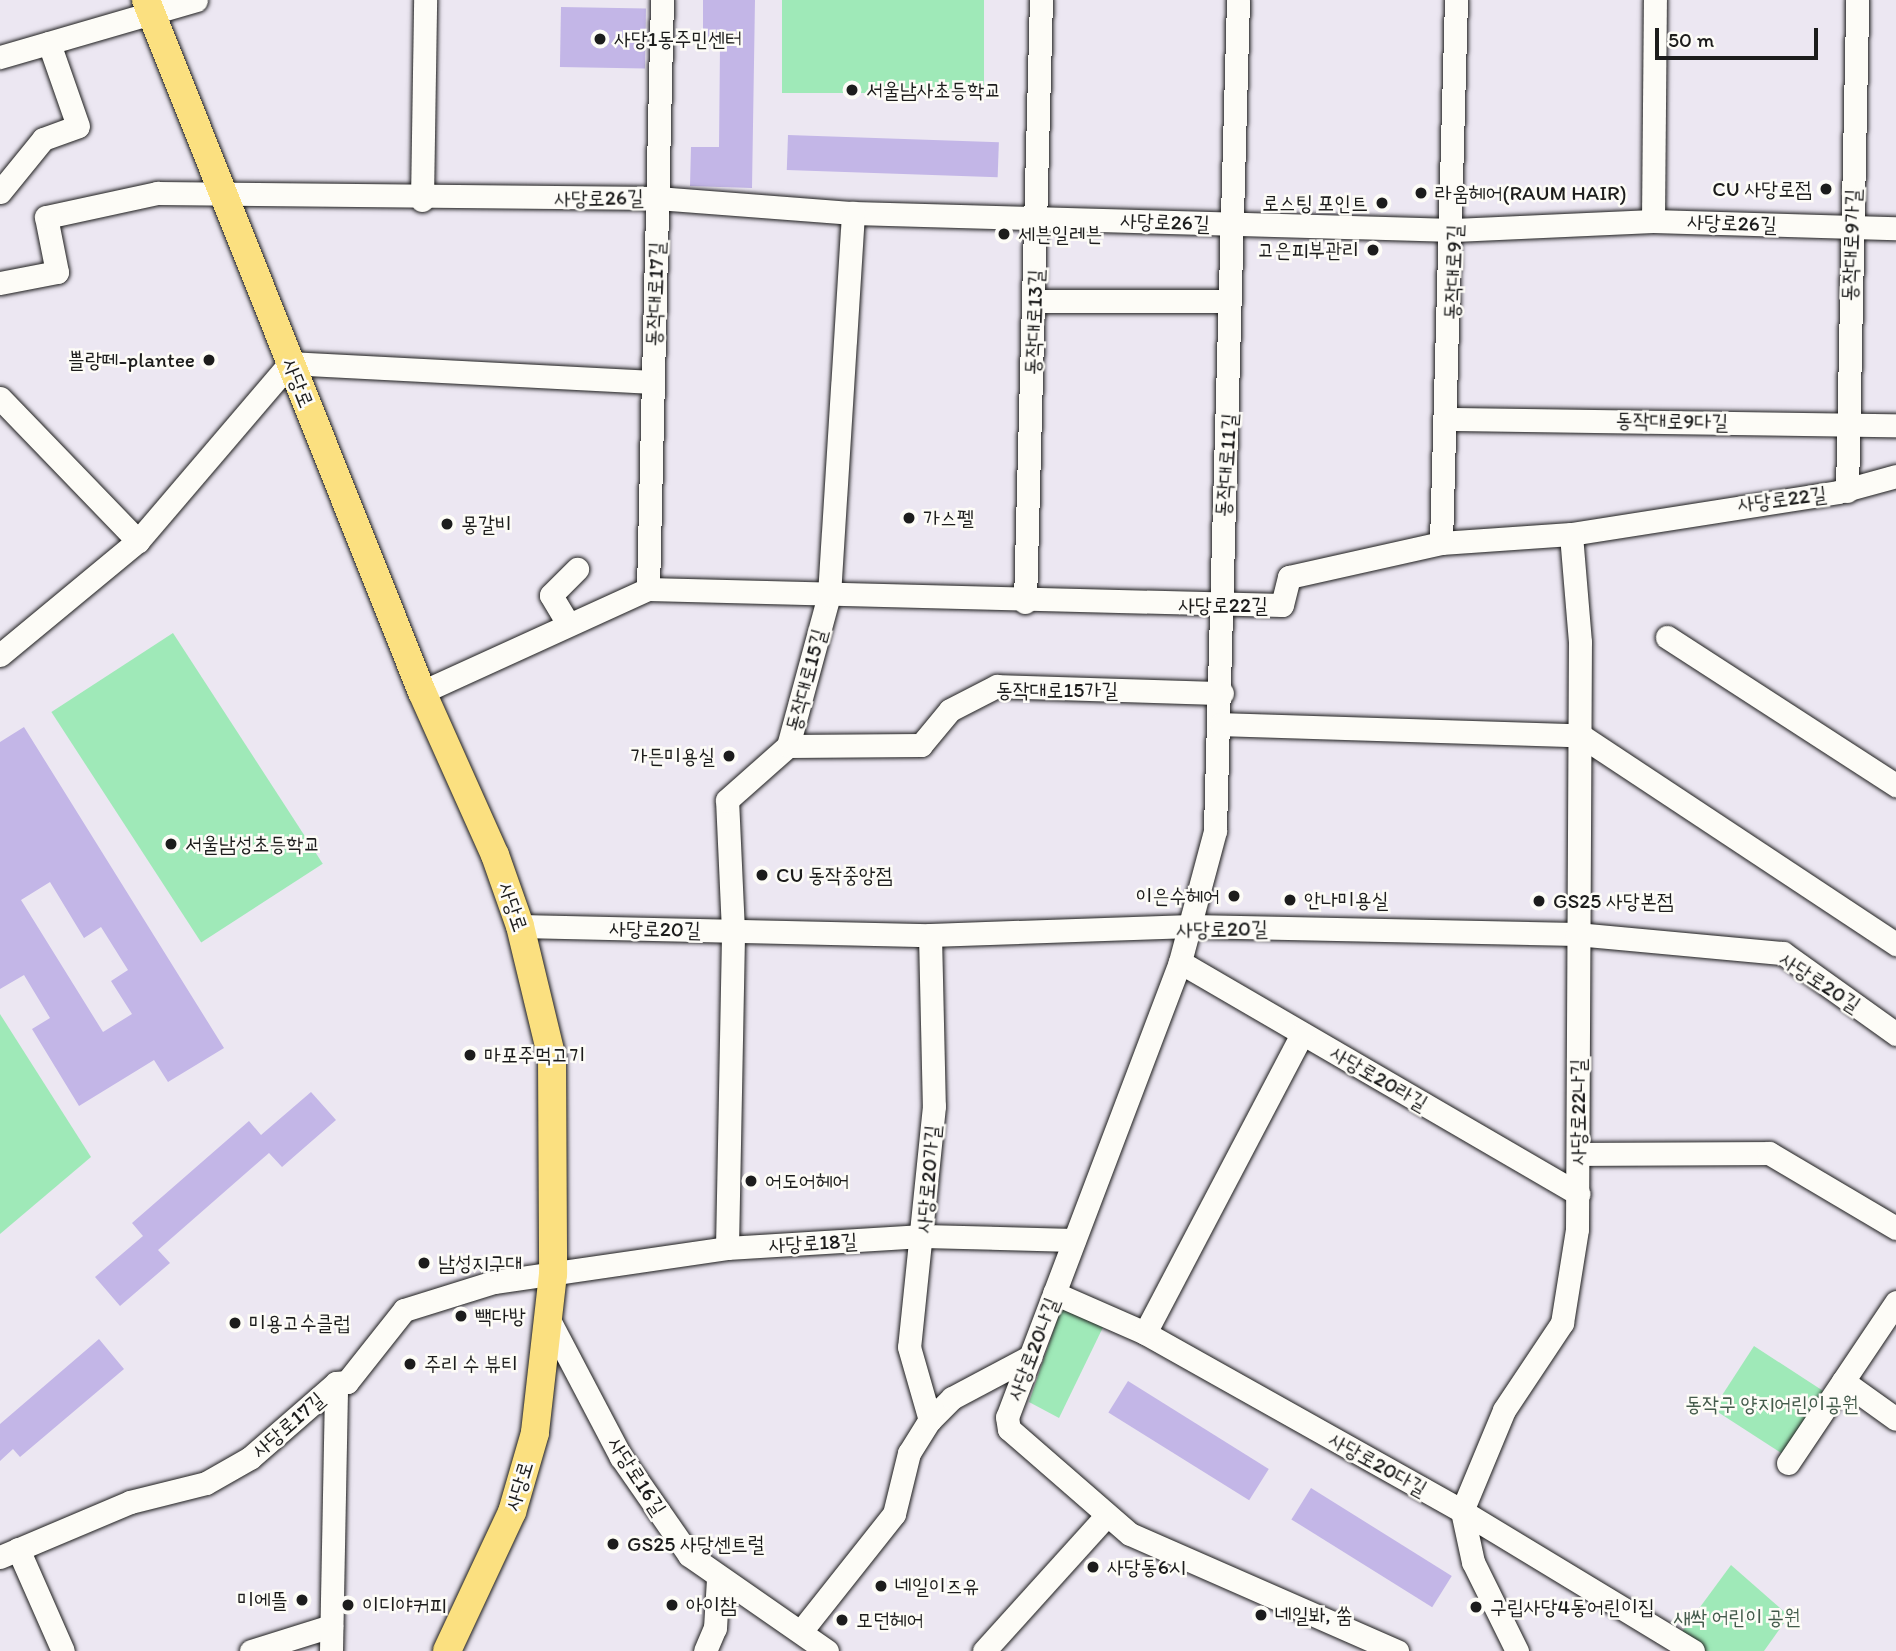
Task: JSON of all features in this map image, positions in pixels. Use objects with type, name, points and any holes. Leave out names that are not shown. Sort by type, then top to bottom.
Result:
[{"type":"main road","name":"사당로","points":[[148,7],[422,692],[520,926],[552,1058],[553,1274],[535,1433],[512,1512],[447,1651]]},
{"type":"street","points":[[0,57],[49,43],[148,7],[196,0]]},
{"type":"street","points":[[422,200],[425,0]]},
{"type":"street","name":"동작대로17길","points":[[648,589],[662,0]]},
{"type":"street","name":"동작대로13길","points":[[1025,602],[1038,218],[1041,0]]},
{"type":"street","name":"동작대로11길","points":[[1191,926],[1215,831],[1221,724],[1222,692],[1216,606],[1229,301],[1235,224],[1238,0]]},
{"type":"street","name":"동작대로9길","points":[[1441,543],[1449,419],[1456,0]]},
{"type":"street","points":[[1653,221],[1655,0]]},
{"type":"street","name":"동작대로9가길","points":[[1847,491],[1844,423],[1857,0]]},
{"type":"street","points":[[0,192],[43,139],[78,125],[49,43]]},
{"type":"street","points":[[0,282],[57,272],[46,217],[157,193],[225,195]]},
{"type":"street","name":"사당로26길","points":[[225,195],[422,200],[657,198],[853,213],[1454,230],[1653,221],[1896,228]]},
{"type":"street","name":"동작대로15길","points":[[727,1248],[733,931],[727,800],[788,746],[830,595],[853,213]]},
{"type":"street","points":[[1035,301],[1229,301]]},
{"type":"street","points":[[0,655],[138,541],[290,363],[652,382]]},
{"type":"street","points":[[0,398],[138,541]]},
{"type":"street","name":"동작대로9다길","points":[[1449,419],[1896,425]]},
{"type":"street","name":"사당로22길","points":[[422,692],[567,622],[648,589],[1025,602],[1282,605],[1289,577],[1441,543],[1571,534],[1847,491],[1896,476]]},
{"type":"street","name":"사당로22나길","points":[[1462,1511],[1504,1410],[1562,1323],[1578,1194],[1577,934],[1580,735],[1571,534]]},
{"type":"street","points":[[567,622],[551,595],[577,569]]},
{"type":"street","points":[[1667,637],[1895,783]]},
{"type":"street","name":"동작대로15가길","points":[[788,746],[921,745],[950,710],[997,686],[1222,692]]},
{"type":"street","points":[[1221,724],[1580,735],[1896,944]]},
{"type":"street","name":"사당로20길","points":[[520,926],[930,935],[1191,926],[1577,934],[1783,953],[1896,1034]]},
{"type":"street","name":"사당로20나길","points":[[1191,926],[1180,962],[1007,1417],[1009,1429],[1130,1534],[1177,1557],[1397,1651]]},
{"type":"street","name":"사당로20가길","points":[[930,935],[934,1106],[923,1236],[909,1347],[930,1420]]},
{"type":"street","name":"사당로20라길","points":[[1180,962],[1578,1194]]},
{"type":"street","points":[[1144,1333],[1302,1034]]},
{"type":"street","points":[[1578,1154],[1769,1153],[1896,1228]]},
{"type":"street","name":"사당로18길","points":[[553,1274],[727,1248],[923,1236],[1074,1240]]},
{"type":"street","name":"사당로17길","points":[[9,1553],[130,1502],[206,1483],[250,1458],[336,1383],[347,1382],[404,1310],[494,1282],[553,1274]]},
{"type":"street","name":"사당로20다길","points":[[1054,1293],[1144,1333],[1462,1511],[1693,1651]]},
{"type":"street","points":[[1788,1463],[1896,1302]]},
{"type":"street","name":"사당로16길","points":[[549,1320],[621,1457],[689,1555],[718,1579],[802,1630],[827,1651]]},
{"type":"street","points":[[802,1630],[894,1514],[909,1454],[930,1420],[952,1398],[1031,1356]]},
{"type":"street","points":[[1843,1381],[1896,1419]]},
{"type":"street","points":[[331,1651],[336,1383]]},
{"type":"street","points":[[1462,1511],[1473,1562],[1517,1651]]},
{"type":"street","points":[[984,1651],[1107,1515]]},
{"type":"street","points":[[9,1553],[63,1651]]},
{"type":"street","points":[[705,1651],[715,1628],[718,1579]]},
{"type":"street","points":[[251,1651],[331,1626]]},
{"type":"green space","points":[[782,0],[984,0],[984,93],[782,93]]},
{"type":"green space","points":[[173,633],[323,864],[201,943],[51,712]]},
{"type":"green space","points":[[0,1014],[91,1157],[0,1234]]},
{"type":"green space","points":[[1061,1309],[1107,1319],[1059,1418],[1029,1402]]},
{"type":"green space","name":"동작구 양지어린이공원","points":[[1754,1346],[1833,1397],[1792,1460],[1713,1409]]},
{"type":"green space","name":"새싹 어린이 공원","points":[[1731,1565],[1789,1616],[1764,1651],[1702,1651],[1681,1633]]},
{"type":"building","points":[[703,0],[755,0],[752,188],[690,186],[691,147],[719,147],[720,45],[703,45]]},
{"type":"building","points":[[561,7],[646,8],[645,68],[560,67]]},
{"type":"building","points":[[788,135],[999,142],[998,177],[787,170]]},
{"type":"building","points":[[24,727],[224,1048],[168,1082],[154,1060],[79,1106],[32,1029],[50,1018],[24,975],[0,989],[0,742]],"holes":[[[50,882],[84,938],[101,927],[128,970],[111,981],[132,1014],[103,1032],[21,900]]]},
{"type":"building","points":[[311,1092],[336,1120],[282,1167],[269,1153],[158,1250],[170,1263],[120,1306],[95,1277],[143,1236],[132,1223],[249,1121],[261,1135]]},
{"type":"building","points":[[99,1339],[124,1369],[20,1457],[13,1449],[0,1461],[0,1424]]},
{"type":"building","points":[[1128,1381],[1269,1469],[1249,1500],[1108,1412]]},
{"type":"building","points":[[1311,1488],[1452,1576],[1432,1607],[1291,1519]]},
{"type":"place","name":"사당1동주민센터","points":[[600,39]]},
{"type":"place","name":"서울남사초등학교","points":[[852,90]]},
{"type":"place","name":"CU 사당로점","points":[[1826,189]]},
{"type":"place","name":"라움헤어(RAUM HAIR)","points":[[1421,193]]},
{"type":"place","name":"로스팅 포인트","points":[[1382,203]]},
{"type":"place","name":"세븐일레븐","points":[[1004,234]]},
{"type":"place","name":"고은피부관리","points":[[1373,250]]},
{"type":"place","name":"쁠랑떼-plantee","points":[[209,360]]},
{"type":"place","name":"가스펠","points":[[909,518]]},
{"type":"place","name":"몽갈비","points":[[447,524]]},
{"type":"place","name":"가든미용실","points":[[729,756]]},
{"type":"place","name":"서울남성초등학교","points":[[171,844]]},
{"type":"place","name":"CU 동작중앙점","points":[[762,875]]},
{"type":"place","name":"이은수헤어","points":[[1234,896]]},
{"type":"place","name":"안나미용실","points":[[1290,900]]},
{"type":"place","name":"GS25 사당본점","points":[[1539,901]]},
{"type":"place","name":"마포주먹고기","points":[[470,1055]]},
{"type":"place","name":"어도어헤어","points":[[751,1181]]},
{"type":"place","name":"남성지구대","points":[[424,1263]]},
{"type":"place","name":"빽다방","points":[[461,1316]]},
{"type":"place","name":"미용고수클럽","points":[[235,1323]]},
{"type":"place","name":"주리 수 뷰티","points":[[410,1364]]},
{"type":"place","name":"GS25 사당센트럴","points":[[613,1544]]},
{"type":"place","name":"사당동6시","points":[[1093,1567]]},
{"type":"place","name":"네일이즈유","points":[[881,1586]]},
{"type":"place","name":"미에뜰","points":[[302,1600]]},
{"type":"place","name":"이디야커피","points":[[348,1605]]},
{"type":"place","name":"아이참","points":[[672,1605]]},
{"type":"place","name":"구립사당4동어린이집","points":[[1476,1607]]},
{"type":"place","name":"네일봐, 쑴","points":[[1261,1615]]},
{"type":"place","name":"모던헤어","points":[[842,1620]]}]
